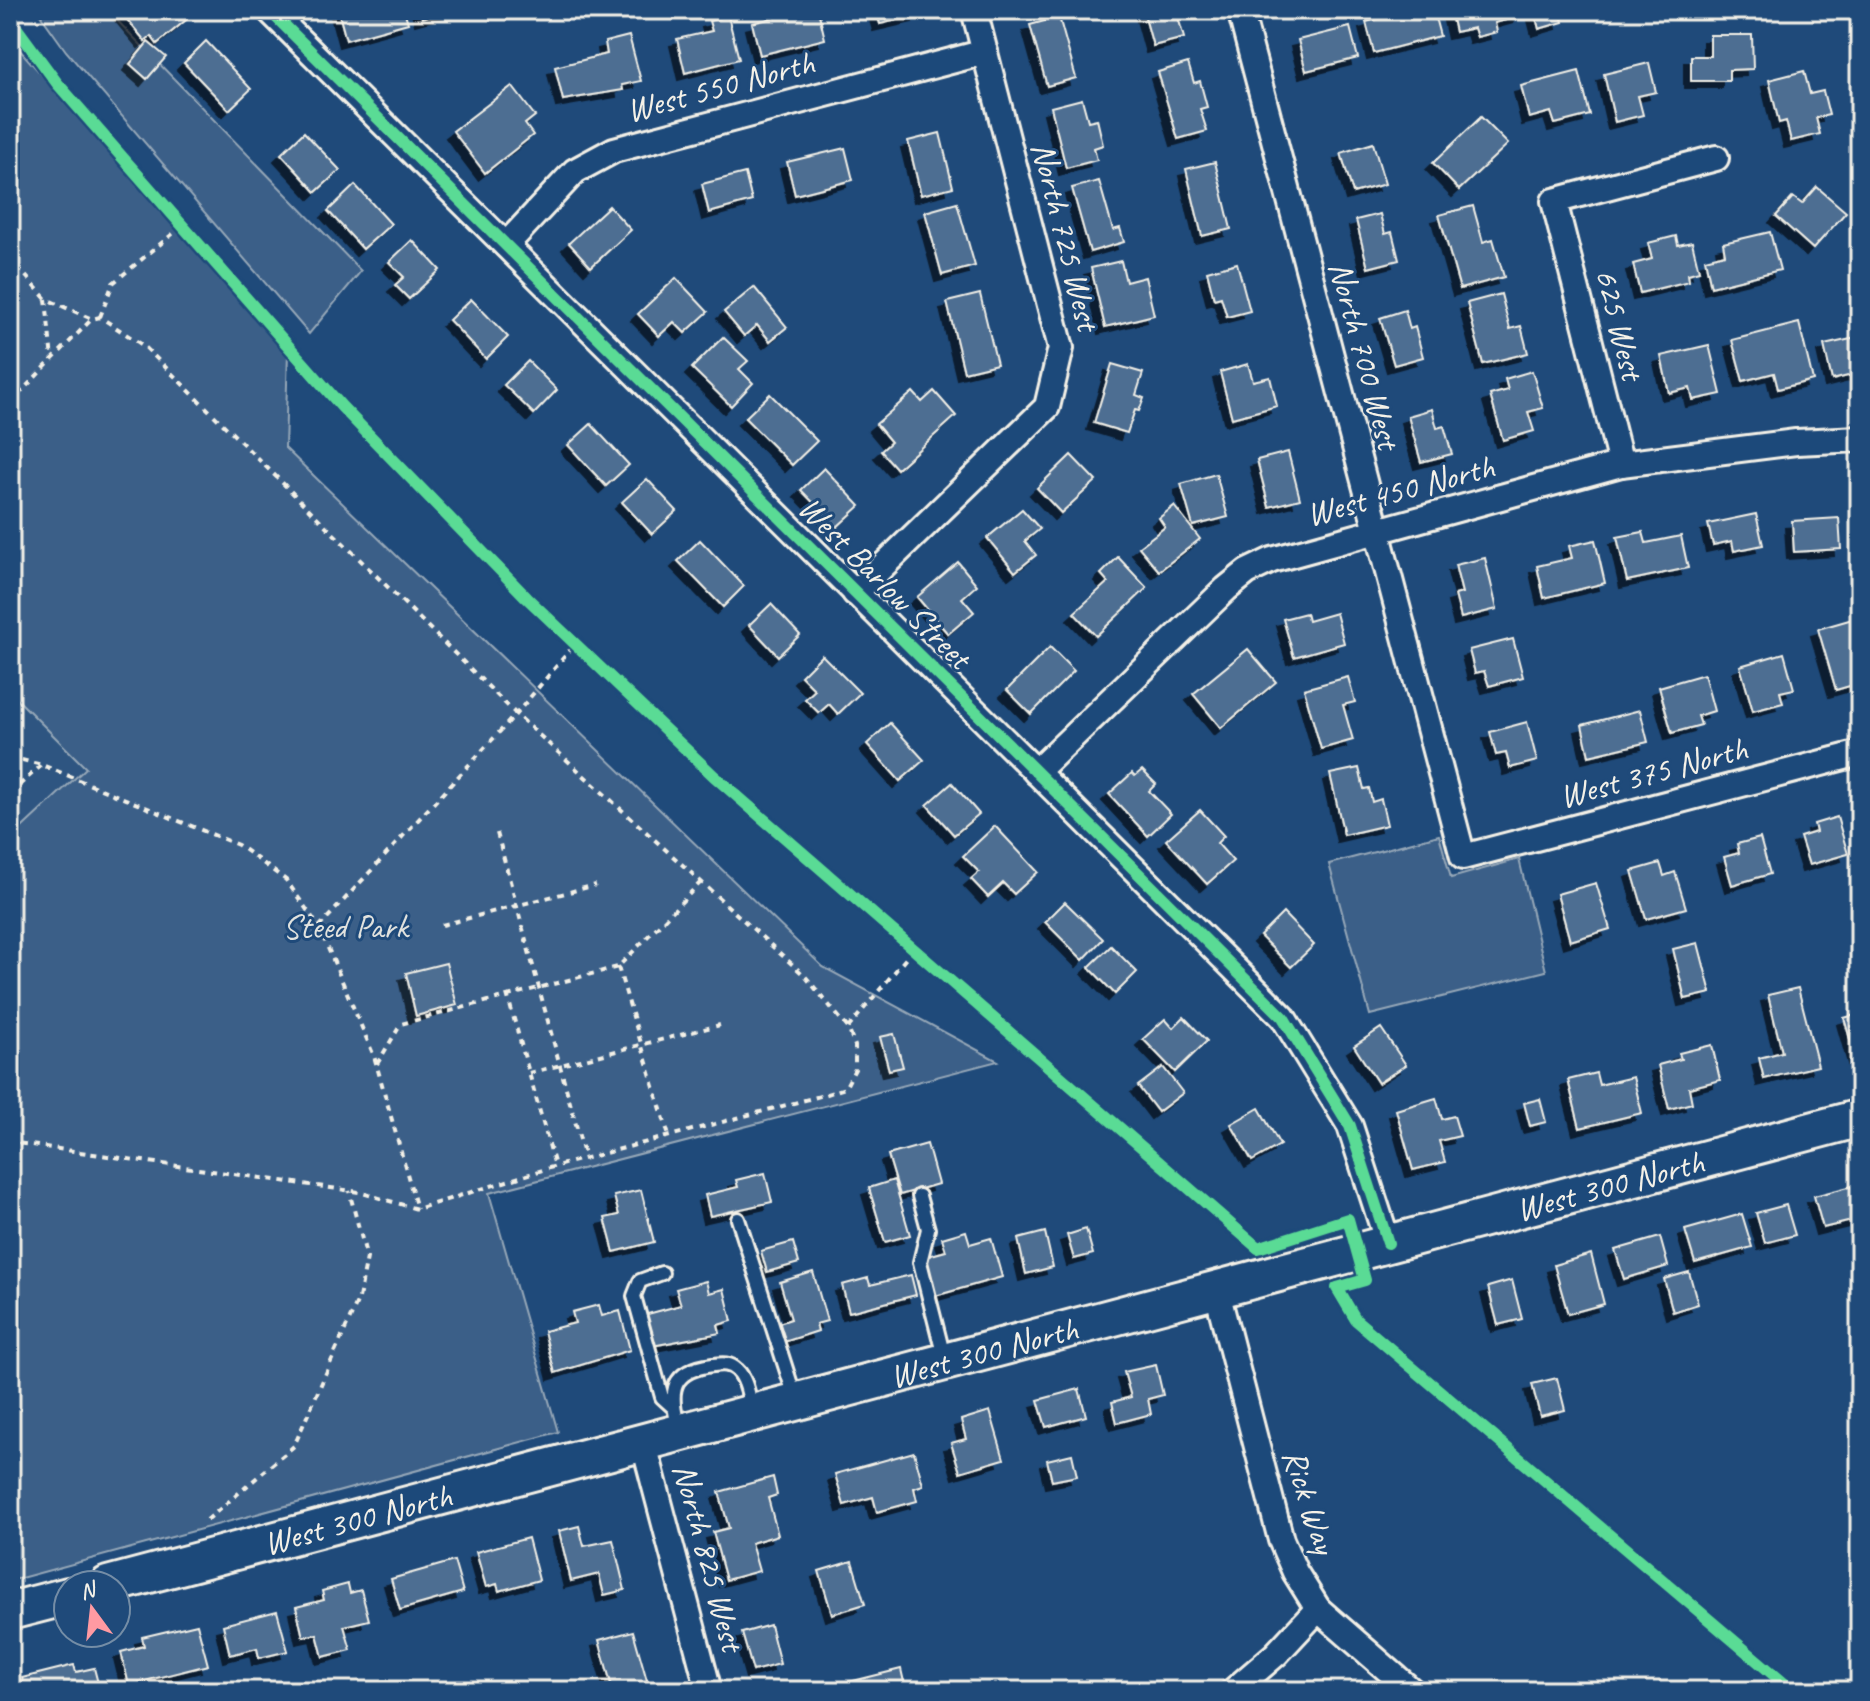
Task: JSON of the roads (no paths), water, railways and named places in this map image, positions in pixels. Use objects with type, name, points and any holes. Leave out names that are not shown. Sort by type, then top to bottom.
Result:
[{"type":"main road","name":"West 300 North","points":[[132,1579],[643,1441],[677,1419],[753,1412],[1860,1118]]},
{"type":"main road","points":[[10,1611],[52,1600]]},
{"type":"street","name":"West Barlow Street","points":[[269,10],[1283,1017],[1350,1126],[1388,1243]]},
{"type":"street","name":"North 725 West","points":[[855,593],[1047,407],[1061,348],[974,10]]},
{"type":"street","name":"North 700 West","points":[[1240,10],[1463,857]]},
{"type":"street","name":"West 550 North","points":[[506,245],[575,171],[614,150],[985,52]]},
{"type":"street","name":"625 West","points":[[1621,464],[1554,201],[1716,158]]},
{"type":"street","name":"West 450 North","points":[[1036,772],[1247,572],[1272,560],[1621,464],[1796,442],[1860,439]]},
{"type":"street","name":"West 375 North","points":[[1463,857],[1860,753]]},
{"type":"street","name":"Rick Way","points":[[1216,1288],[1281,1540],[1295,1572],[1318,1609],[1412,1691]]},
{"type":"street","name":"North 825 West","points":[[643,1441],[709,1691]]},
{"type":"street","points":[[1233,1691],[1276,1654],[1318,1609]]},
{"type":"lane","points":[[919,1196],[928,1229],[919,1252],[920,1262],[945,1360]]},
{"type":"lane","points":[[738,1219],[796,1400]]},
{"type":"lane","points":[[662,1273],[640,1281],[634,1296],[662,1397],[677,1419]]},
{"type":"lane","points":[[677,1419],[680,1375],[696,1367],[728,1364],[741,1374],[753,1412]]},
{"type":"park label","name":"Steed Park","points":[[345,926]]}]
